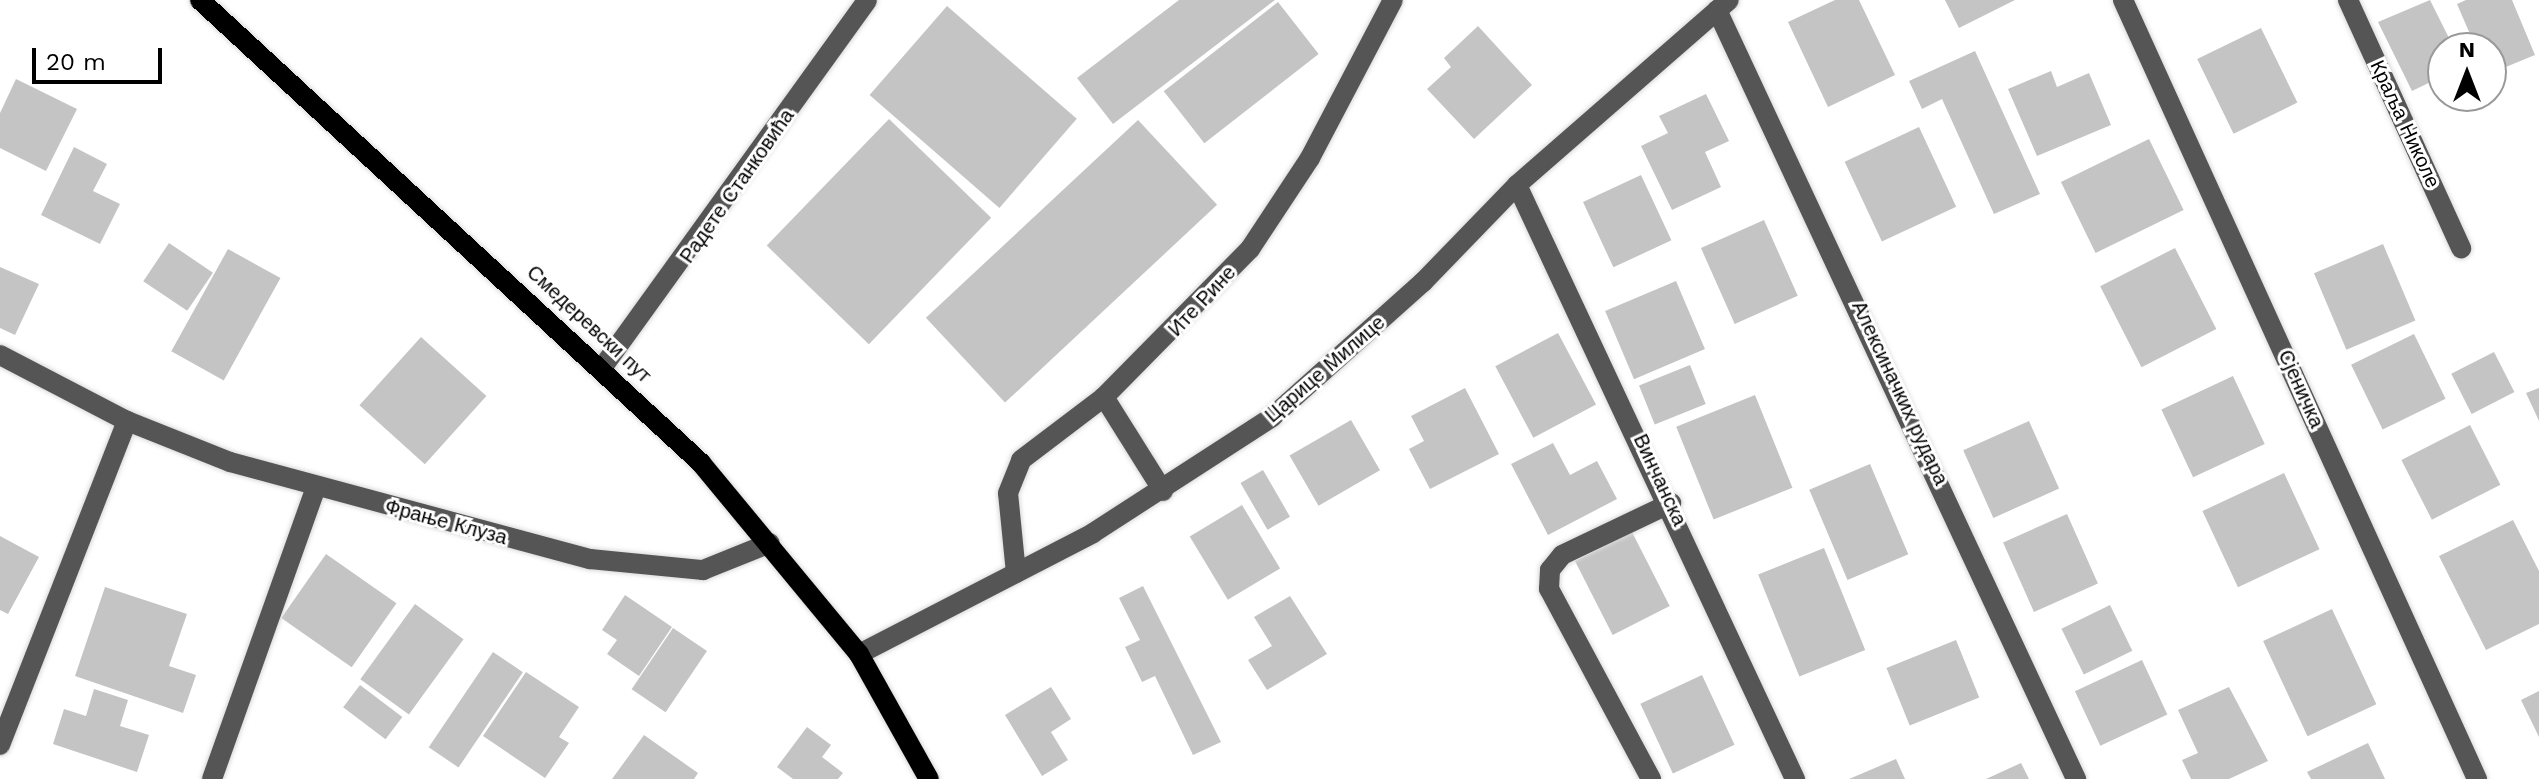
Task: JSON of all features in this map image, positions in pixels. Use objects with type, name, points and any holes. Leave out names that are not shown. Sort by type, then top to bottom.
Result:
[{"type":"main road","name":"Смедеревски пут","points":[[200,0],[602,368],[701,463],[859,654],[929,779]]},
{"type":"street","name":"Радете Станковића","points":[[602,368],[867,0]]},
{"type":"street","name":"Ите Рине","points":[[1016,573],[1008,520],[1012,476],[1021,460],[1104,397],[1250,249],[1310,158],[1393,0]]},
{"type":"street","name":"Сјеничка","points":[[2123,0],[2477,779]]},
{"type":"street","name":"Краља Николе","points":[[2348,0],[2461,248]]},
{"type":"street","name":"Царице Милице","points":[[859,654],[1016,573],[1163,491],[1272,417],[1360,341],[1517,185],[1723,5]]},
{"type":"street","name":"Алексиначких рудара","points":[[1723,5],[2076,779]]},
{"type":"street","name":"Винчанска","points":[[1517,185],[1671,503],[1795,779]]},
{"type":"street","name":"Фрање Клуза","points":[[0,355],[127,421],[316,487],[641,569],[728,565],[770,543]]},
{"type":"street","points":[[1104,397],[1163,491]]},
{"type":"street","points":[[0,745],[127,421]]},
{"type":"street","points":[[212,779],[316,487]]},
{"type":"street","points":[[1651,779],[1549,580],[1562,555],[1671,503]]},
{"type":"building","points":[[1179,0],[1275,0],[1113,124],[1077,78]]},
{"type":"building","points":[[1835,0],[1859,0],[1895,75],[1828,107],[1788,22]]},
{"type":"building","points":[[1945,0],[2015,0],[1959,28]]},
{"type":"building","points":[[2430,0],[2446,32],[2427,32],[2427,84],[2412,91],[2378,22]]},
{"type":"building","points":[[2466,0],[2512,0],[2535,55],[2507,66],[2507,32],[2469,32],[2457,4]]},
{"type":"building","points":[[1278,2],[1319,54],[1204,143],[1164,91]]},
{"type":"building","points":[[947,6],[1077,119],[999,208],[870,95]]},
{"type":"building","points":[[1478,26],[1532,85],[1474,139],[1427,89],[1451,67],[1444,58]]},
{"type":"building","points":[[2261,28],[2297,103],[2234,134],[2197,59]]},
{"type":"building","points":[[1975,51],[2040,194],[1994,214],[1942,99],[1922,109],[1909,81]]},
{"type":"building","points":[[2051,71],[2057,87],[2089,73],[2111,125],[2037,156],[2008,89]]},
{"type":"building","points":[[16,79],[77,109],[46,171],[0,148],[0,113]]},
{"type":"building","points":[[1706,94],[1729,141],[1705,152],[1721,187],[1672,210],[1641,146],[1668,133],[1659,116]]},
{"type":"building","points":[[889,119],[991,218],[869,344],[767,246]]},
{"type":"building","points":[[1138,120],[1217,205],[1005,403],[926,318]]},
{"type":"building","points":[[1919,127],[1956,207],[1882,241],[1845,162]]},
{"type":"building","points":[[2149,139],[2184,210],[2096,253],[2061,182]]},
{"type":"building","points":[[74,147],[107,164],[93,191],[120,204],[100,244],[41,215]]},
{"type":"building","points":[[1641,175],[1671,240],[1613,267],[1583,202]]},
{"type":"building","points":[[1764,220],[1798,296],[1735,324],[1701,248]]},
{"type":"building","points":[[169,243],[213,273],[187,311],[143,281]]},
{"type":"building","points":[[2383,244],[2415,320],[2346,350],[2314,273]]},
{"type":"building","points":[[2175,248],[2216,329],[2141,367],[2100,286]]},
{"type":"building","points":[[228,249],[280,278],[224,380],[171,351]]},
{"type":"building","points":[[0,267],[39,284],[15,335],[0,328]]},
{"type":"building","points":[[1676,281],[1705,349],[1634,379],[1605,311]]},
{"type":"building","points":[[1558,333],[1596,405],[1533,438],[1495,366]]},
{"type":"building","points":[[2414,334],[2446,399],[2383,429],[2351,365]]},
{"type":"building","points":[[421,337],[486,396],[425,464],[359,405]]},
{"type":"building","points":[[2494,352],[2514,392],[2472,414],[2451,374]]},
{"type":"building","points":[[1690,365],[1706,404],[1655,425],[1639,386]]},
{"type":"building","points":[[2233,376],[2265,444],[2193,477],[2161,409]]},
{"type":"building","points":[[1465,388],[1499,454],[1430,489],[1409,449],[1424,441],[1411,416]]},
{"type":"building","points":[[2539,388],[2539,421],[2526,393]]},
{"type":"building","points":[[1755,395],[1792,488],[1714,520],[1676,427]]},
{"type":"building","points":[[1351,420],[1380,470],[1319,506],[1290,456]]},
{"type":"building","points":[[2029,421],[2059,489],[1993,518],[1963,450]]},
{"type":"building","points":[[2470,425],[2500,485],[2432,520],[2401,460]]},
{"type":"building","points":[[1553,443],[1570,475],[1597,461],[1617,499],[1548,535],[1511,464]]},
{"type":"building","points":[[1870,464],[1908,554],[1848,580],[1809,490]]},
{"type":"building","points":[[1263,470],[1290,517],[1267,530],[1240,483]]},
{"type":"building","points":[[2284,473],[2319,549],[2238,587],[2202,511]]},
{"type":"building","points":[[1242,505],[1280,568],[1228,600],[1190,536]]},
{"type":"building","points":[[2067,514],[2098,583],[2034,612],[2003,542]]},
{"type":"building","points":[[2513,520],[2539,571],[2539,624],[2486,650],[2439,556]]},
{"type":"building","points":[[1632,532],[1670,606],[1613,635],[1575,561]]},
{"type":"building","points":[[0,536],[39,557],[8,614],[0,610]]},
{"type":"building","points":[[1824,548],[1865,650],[1799,677],[1758,575]]},
{"type":"building","points":[[326,554],[396,603],[352,667],[281,618]]},
{"type":"building","points":[[1143,586],[1221,742],[1193,755],[1155,676],[1142,682],[1125,647],[1140,640],[1119,598]]},
{"type":"building","points":[[105,587],[187,614],[169,666],[196,675],[183,713],[75,676]]},
{"type":"building","points":[[625,595],[672,627],[639,676],[607,654],[617,640],[602,630]]},
{"type":"building","points":[[1290,596],[1327,654],[1267,690],[1248,660],[1272,646],[1254,617]]},
{"type":"building","points":[[415,604],[464,639],[409,715],[360,679]]},
{"type":"building","points":[[2110,605],[2132,651],[2084,675],[2061,629]]},
{"type":"building","points":[[2332,609],[2376,704],[2307,736],[2263,641]]},
{"type":"building","points":[[673,628],[707,651],[666,712],[632,689]]},
{"type":"building","points":[[1956,640],[1979,697],[1910,726],[1886,668]]},
{"type":"building","points":[[493,652],[523,672],[459,767],[429,747]]},
{"type":"building","points":[[2142,660],[2167,714],[2100,746],[2075,691]]},
{"type":"building","points":[[526,672],[579,707],[559,737],[569,743],[545,778],[483,736]]},
{"type":"building","points":[[1702,675],[1735,745],[1673,774],[1640,704]]},
{"type":"building","points":[[360,685],[402,717],[385,739],[343,707]]},
{"type":"building","points":[[1051,687],[1071,719],[1051,732],[1068,760],[1042,776],[1005,715]]},
{"type":"building","points":[[2229,687],[2268,761],[2229,779],[2191,779],[2182,760],[2198,753],[2178,710]]},
{"type":"building","points":[[94,689],[128,700],[120,726],[149,735],[137,772],[53,744],[64,709],[86,716]]},
{"type":"building","points":[[2539,691],[2539,737],[2521,700]]},
{"type":"building","points":[[807,727],[831,745],[822,757],[843,773],[838,779],[793,779],[777,767]]},
{"type":"building","points":[[644,735],[698,773],[694,779],[612,779]]},
{"type":"building","points":[[2368,743],[2385,779],[2311,779],[2307,772]]},
{"type":"building","points":[[1896,759],[1905,779],[1849,779]]},
{"type":"building","points":[[2021,763],[2029,779],[1986,779]]}]
